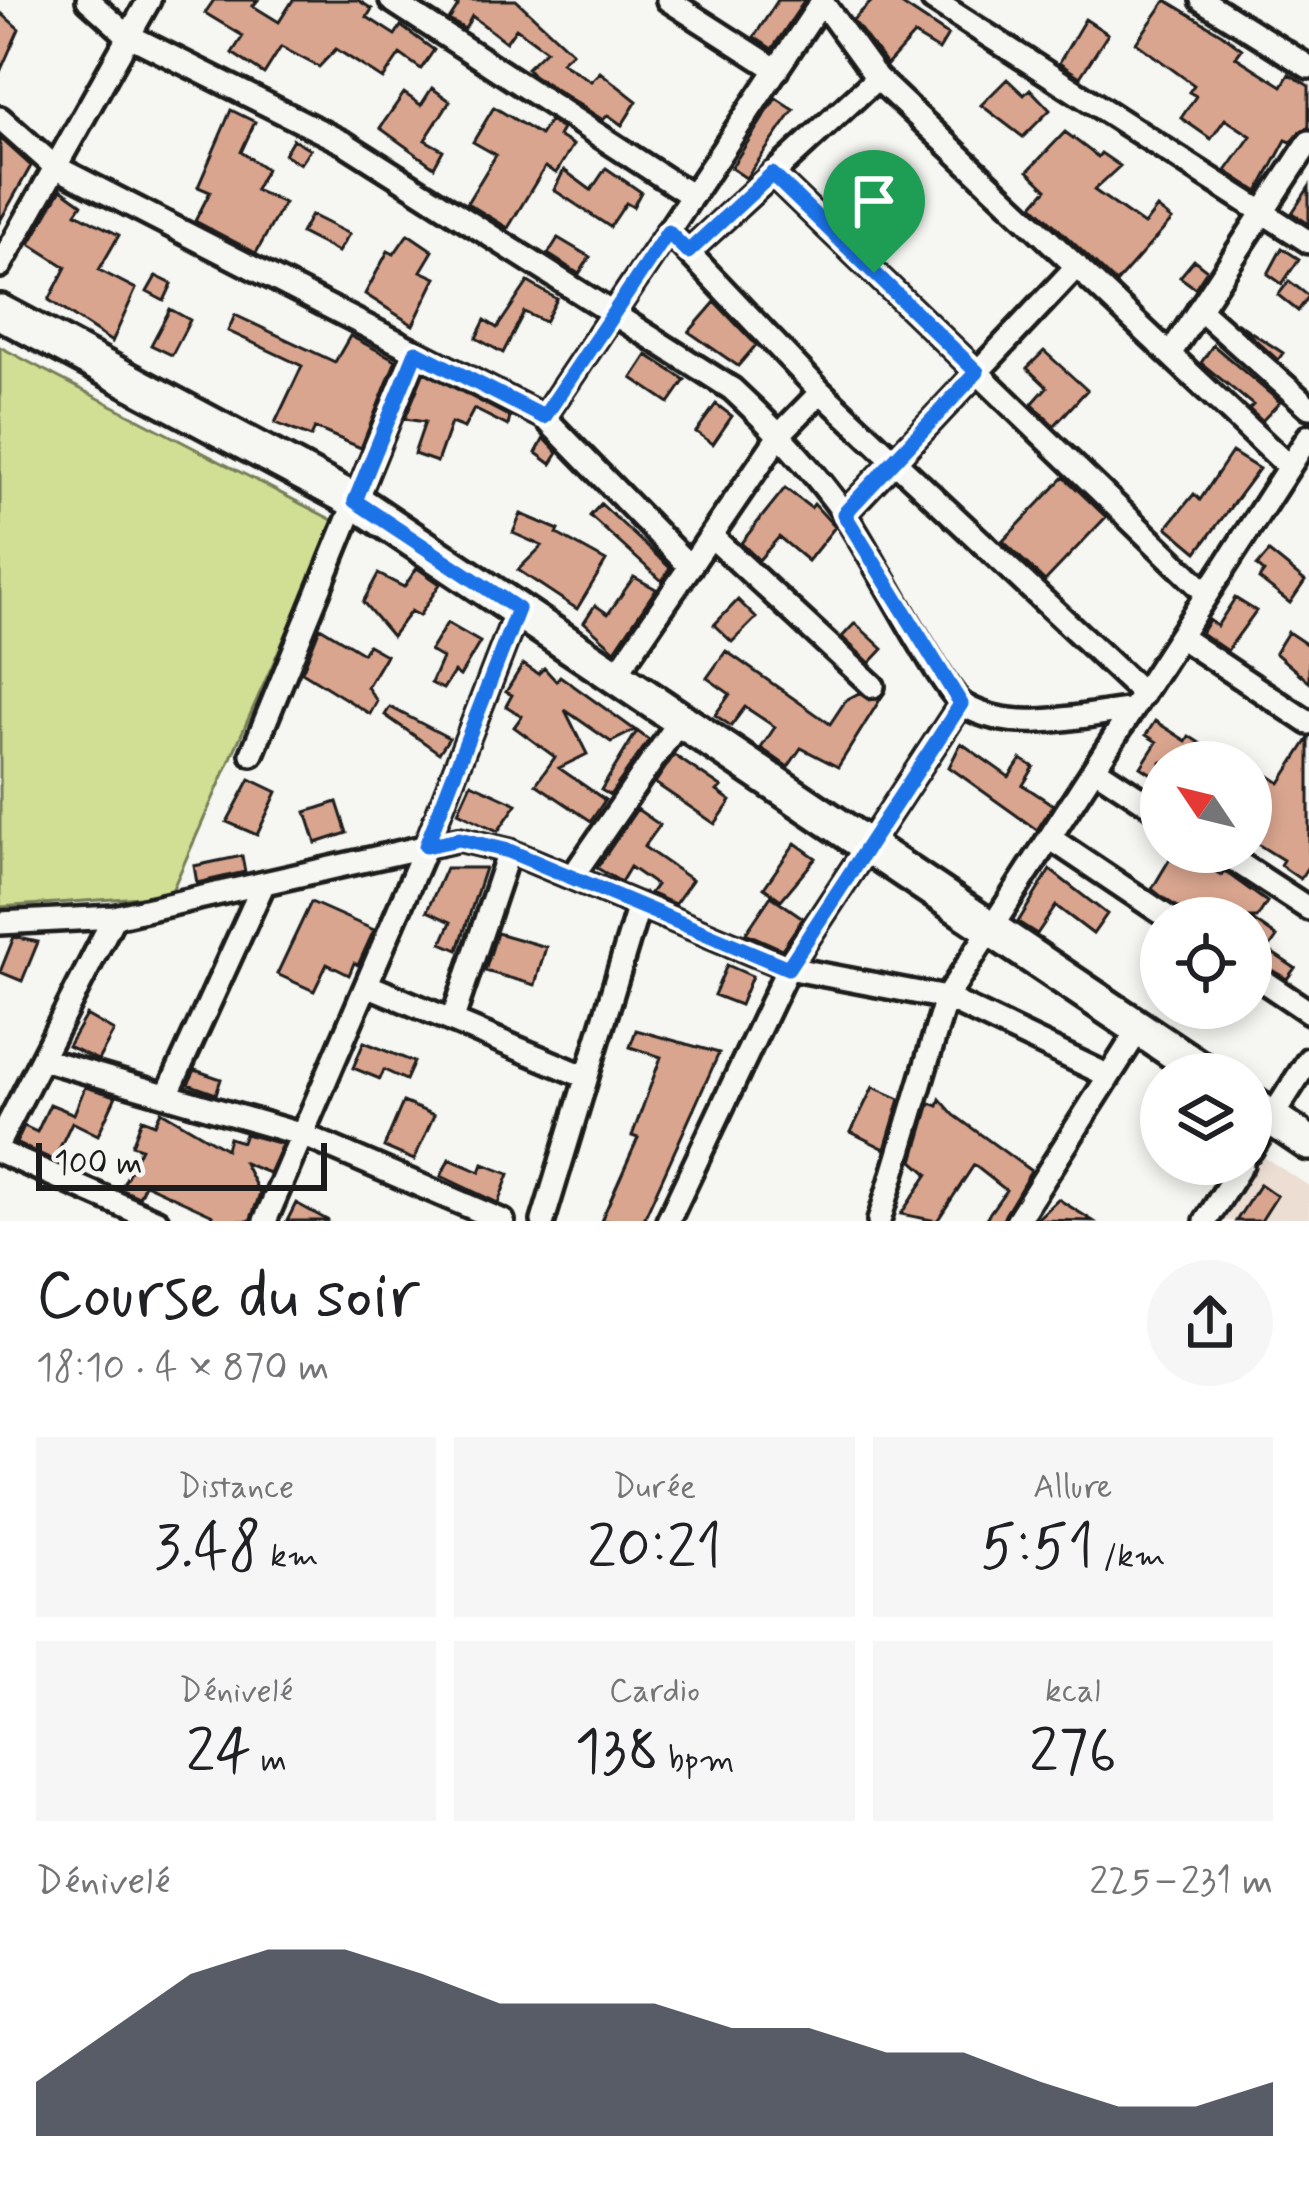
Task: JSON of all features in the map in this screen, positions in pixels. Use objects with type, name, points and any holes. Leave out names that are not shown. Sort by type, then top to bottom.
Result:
[{"type":"street","points":[[88,0],[126,34],[346,144],[732,389],[781,433],[844,514],[961,704],[997,719],[1034,721],[1136,702]]},
{"type":"street","points":[[0,266],[149,0]]},
{"type":"street","points":[[391,0],[692,196]]},
{"type":"street","points":[[668,0],[777,70]]},
{"type":"street","points":[[933,0],[1309,242]]},
{"type":"street","points":[[544,417],[823,1],[877,78],[1289,467]]},
{"type":"street","points":[[1217,4],[1309,67]]},
{"type":"street","points":[[688,252],[877,78]]},
{"type":"street","points":[[0,118],[54,166],[544,417],[690,567]]},
{"type":"street","points":[[1170,354],[1309,142]]},
{"type":"street","points":[[772,174],[1207,594]]},
{"type":"street","points":[[668,232],[821,392],[1136,702]]},
{"type":"street","points":[[844,514],[1076,266]]},
{"type":"street","points":[[1199,309],[1309,407]]},
{"type":"street","points":[[0,312],[355,501],[1175,1053]]},
{"type":"street","points":[[252,754],[416,352]]},
{"type":"street","points":[[616,675],[781,433],[821,392]]},
{"type":"street","points":[[879,1221],[946,998],[1309,436]]},
{"type":"street","points":[[711,536],[873,686]]},
{"type":"street","points":[[266,1221],[426,846],[518,609]]},
{"type":"street","points":[[1180,637],[1309,722]]},
{"type":"street","points":[[668,1221],[788,968],[961,704]]},
{"type":"street","points":[[572,877],[681,719]]},
{"type":"street","points":[[1097,770],[1140,798]]},
{"type":"street","points":[[1050,838],[1140,899]]},
{"type":"street","points":[[0,923],[114,916],[459,839],[509,851],[788,968],[946,998],[1109,1076]]},
{"type":"street","points":[[452,1021],[509,851]]},
{"type":"street","points":[[1254,873],[1309,909]]},
{"type":"street","points":[[167,1095],[264,883]]},
{"type":"street","points":[[543,1221],[639,905]]},
{"type":"street","points":[[0,1140],[114,916]]},
{"type":"street","points":[[367,985],[586,1077]]},
{"type":"street","points":[[1272,987],[1309,1012]]},
{"type":"street","points":[[1017,1221],[1139,1029]]},
{"type":"street","points":[[42,1059],[303,1135],[503,1221]]},
{"type":"street","points":[[1272,1099],[1309,1059]]},
{"type":"street","points":[[1272,1118],[1309,1143]]},
{"type":"street","points":[[0,1152],[157,1221]]},
{"type":"street","points":[[1206,1221],[1229,1185]]},
{"type":"shaded area","points":[[1272,1162],[1309,1186],[1309,1221],[1216,1221],[1239,1185],[1272,1185]]},
{"type":"green space","points":[[0,347],[336,522],[170,895],[0,907]]},
{"type":"building","points":[[214,0],[258,0],[253,6],[279,22],[293,0],[358,0],[372,9],[367,17],[395,35],[401,26],[434,50],[421,69],[400,54],[383,79],[336,49],[319,67],[281,47],[264,74],[232,53],[243,36],[205,13]]},
{"type":"building","points":[[450,0],[516,0],[572,52],[561,62],[591,81],[600,72],[637,101],[622,125],[608,115],[603,120],[533,75],[527,68],[546,50],[516,28],[506,42],[472,16],[465,29],[449,20],[458,6]]},
{"type":"building","points":[[778,0],[805,0],[772,49],[754,37]]},
{"type":"building","points":[[873,0],[895,0],[948,35],[939,50],[914,35],[887,65],[853,20]]},
{"type":"building","points":[[1166,0],[1222,34],[1242,49],[1236,57],[1282,86],[1289,74],[1309,86],[1309,126],[1291,142],[1286,140],[1258,192],[1226,171],[1251,136],[1225,119],[1211,139],[1181,118],[1196,96],[1189,92],[1194,85],[1136,43]]},
{"type":"building","points":[[0,12],[19,29],[0,72]]},
{"type":"building","points":[[1085,19],[1108,34],[1080,77],[1059,63]]},
{"type":"building","points":[[1007,79],[1024,95],[1030,89],[1050,110],[1023,137],[981,105]]},
{"type":"building","points":[[432,88],[450,101],[425,140],[443,150],[434,167],[380,128],[404,93],[421,105]]},
{"type":"building","points":[[776,98],[794,110],[746,178],[731,168]]},
{"type":"building","points":[[494,107],[540,135],[549,121],[562,129],[558,136],[573,145],[556,173],[545,167],[508,228],[467,203],[496,155],[473,142]]},
{"type":"building","points":[[231,110],[255,122],[241,152],[266,169],[255,190],[284,203],[256,253],[195,221],[210,192],[198,187]]},
{"type":"building","points":[[1065,132],[1098,157],[1101,153],[1120,166],[1094,190],[1144,225],[1157,208],[1172,220],[1116,283],[1033,205],[1047,189],[1028,171]]},
{"type":"building","points":[[0,138],[31,166],[0,221]]},
{"type":"building","points":[[293,139],[310,149],[300,164],[284,154]]},
{"type":"building","points":[[606,168],[641,192],[633,207],[626,203],[610,227],[554,190],[564,170],[591,190]]},
{"type":"building","points":[[1309,187],[1309,224],[1292,213]]},
{"type":"building","points":[[61,189],[82,204],[76,213],[119,235],[99,270],[136,289],[112,342],[49,300],[66,267],[30,244]]},
{"type":"building","points":[[311,215],[349,234],[338,252],[301,233]]},
{"type":"building","points":[[408,234],[433,251],[421,271],[436,278],[413,325],[365,294],[388,251],[394,254]]},
{"type":"building","points":[[558,238],[590,257],[579,274],[548,254]]},
{"type":"building","points":[[1282,248],[1299,259],[1282,284],[1268,274]]},
{"type":"building","points":[[1194,260],[1207,270],[1195,288],[1180,277]]},
{"type":"building","points":[[156,276],[172,284],[164,301],[147,292]]},
{"type":"building","points":[[1289,281],[1309,296],[1298,311],[1278,295]]},
{"type":"building","points":[[528,282],[557,299],[545,322],[524,312],[503,353],[476,338],[485,320],[497,328]]},
{"type":"building","points":[[715,302],[756,345],[738,366],[689,332]]},
{"type":"building","points":[[170,309],[190,320],[172,355],[151,345]]},
{"type":"building","points":[[235,315],[335,362],[350,336],[396,360],[361,448],[315,428],[311,437],[275,423],[302,366],[228,331]]},
{"type":"building","points":[[1236,322],[1283,353],[1278,360]]},
{"type":"building","points":[[1213,345],[1280,402],[1262,421],[1249,409],[1253,405],[1201,363]]},
{"type":"building","points":[[1044,351],[1087,390],[1054,426],[1032,404],[1047,387],[1027,368]]},
{"type":"building","points":[[647,355],[685,380],[669,403],[632,378]]},
{"type":"building","points":[[424,372],[510,417],[508,426],[474,409],[464,428],[451,423],[437,462],[414,454],[425,422],[405,419]]},
{"type":"building","points":[[716,404],[732,416],[713,444],[696,432]]},
{"type":"building","points":[[544,438],[558,453],[551,464],[536,453]]},
{"type":"building","points":[[1232,452],[1259,469],[1197,552],[1167,527],[1194,494],[1200,500]]},
{"type":"building","points":[[1064,477],[1106,517],[1045,581],[1003,541]]},
{"type":"building","points":[[785,488],[811,508],[814,504],[835,527],[808,561],[779,537],[759,560],[741,543]]},
{"type":"building","points":[[601,504],[670,568],[662,581],[590,516]]},
{"type":"building","points":[[521,514],[559,530],[557,534],[606,561],[577,609],[518,570],[542,546],[513,533]]},
{"type":"building","points":[[1269,552],[1305,581],[1290,603],[1259,579],[1264,572],[1257,566]]},
{"type":"building","points":[[417,568],[440,584],[419,616],[411,611],[392,636],[363,602],[378,574],[404,587]]},
{"type":"building","points":[[634,577],[656,589],[615,650],[584,622],[595,605],[608,614]]},
{"type":"building","points":[[1235,598],[1256,611],[1227,651],[1201,633],[1209,620],[1217,626]]},
{"type":"building","points":[[738,600],[756,618],[732,642],[714,625]]},
{"type":"building","points":[[447,623],[480,642],[460,676],[454,672],[443,689],[431,683],[442,658],[430,651]]},
{"type":"building","points":[[855,623],[883,649],[870,663],[842,637]]},
{"type":"building","points":[[320,627],[363,653],[368,645],[386,655],[367,687],[377,701],[370,714],[302,672]]},
{"type":"building","points":[[1288,632],[1309,646],[1309,682],[1275,653]]},
{"type":"building","points":[[726,651],[830,724],[846,700],[859,693],[869,700],[881,698],[838,767],[801,748],[788,767],[761,748],[775,727],[745,707],[731,726],[715,715],[730,694],[707,678]]},
{"type":"building","points":[[523,664],[538,674],[544,668],[556,681],[560,676],[635,730],[611,742],[565,710],[587,754],[559,768],[605,800],[591,821],[536,784],[555,757],[514,727],[522,716],[506,706],[512,695],[506,692]]},
{"type":"building","points":[[390,707],[449,738],[439,753],[385,715]]},
{"type":"building","points":[[1155,721],[1186,741],[1155,741],[1146,735]]},
{"type":"building","points":[[637,731],[649,740],[610,795],[601,790]]},
{"type":"building","points":[[1309,738],[1309,865],[1300,879],[1272,853],[1272,778],[1280,783]]},
{"type":"building","points":[[961,743],[1009,777],[1021,759],[1034,767],[1023,785],[1053,805],[1037,830],[949,767]]},
{"type":"building","points":[[674,755],[721,787],[717,791],[731,801],[715,824],[655,783]]},
{"type":"building","points":[[250,779],[277,792],[257,835],[227,822]]},
{"type":"building","points":[[471,783],[517,804],[498,831],[458,812]]},
{"type":"building","points":[[337,802],[347,833],[316,843],[306,812]]},
{"type":"building","points":[[637,809],[660,825],[644,847],[692,880],[675,904],[650,893],[656,885],[630,867],[621,882],[597,868]]},
{"type":"building","points":[[795,843],[816,858],[781,900],[764,888]]},
{"type":"building","points":[[242,856],[245,872],[197,883],[194,866]]},
{"type":"building","points":[[446,868],[485,868],[458,950],[442,943],[451,922],[427,911]]},
{"type":"building","points":[[1050,870],[1107,914],[1093,934],[1056,906],[1037,934],[1018,922]]},
{"type":"building","points":[[1162,873],[1227,873],[1260,897],[1162,897],[1152,889]]},
{"type":"building","points":[[771,896],[803,918],[782,949],[746,933]]},
{"type":"building","points":[[311,902],[374,930],[349,975],[327,964],[314,991],[277,974]]},
{"type":"building","points":[[497,933],[546,947],[535,985],[485,971]]},
{"type":"building","points":[[14,937],[38,942],[22,981],[0,972]]},
{"type":"building","points":[[1272,953],[1295,968],[1287,979],[1272,970]]},
{"type":"building","points":[[727,965],[752,976],[740,1005],[714,995]]},
{"type":"building","points":[[86,1015],[114,1031],[98,1060],[68,1046]]},
{"type":"building","points":[[636,1030],[719,1053],[643,1221],[601,1221],[638,1138],[632,1136],[661,1057],[630,1047]]},
{"type":"building","points":[[364,1042],[414,1062],[406,1080],[384,1070],[380,1079],[353,1068]]},
{"type":"building","points":[[195,1070],[221,1079],[216,1094],[188,1084]]},
{"type":"building","points":[[85,1087],[116,1096],[98,1135],[72,1122],[54,1160],[16,1143],[24,1126],[37,1132],[50,1104],[74,1114]]},
{"type":"building","points":[[873,1087],[900,1099],[885,1149],[851,1132]]},
{"type":"building","points":[[940,1099],[954,1115],[1031,1171],[1002,1221],[984,1221],[1006,1190],[974,1165],[937,1221],[901,1214],[928,1174],[913,1161],[930,1103],[938,1106]]},
{"type":"building","points":[[403,1102],[434,1115],[414,1160],[384,1147]]},
{"type":"building","points":[[161,1111],[226,1149],[229,1138],[242,1142],[245,1134],[282,1144],[269,1173],[244,1163],[260,1194],[250,1221],[211,1221],[213,1215],[145,1184],[139,1197],[121,1189],[141,1148],[132,1145],[142,1119],[155,1124]]},
{"type":"building","points":[[449,1159],[480,1172],[483,1164],[509,1174],[498,1203],[441,1176]]},
{"type":"building","points":[[1259,1185],[1277,1196],[1261,1221],[1236,1221]]},
{"type":"building","points":[[1058,1199],[1093,1221],[1036,1220]]},
{"type":"building","points":[[296,1203],[329,1221],[287,1221]]},
{"type":"route","points":[[772,174],[874,273],[977,372],[844,514],[961,704],[788,968],[509,851],[459,839],[426,846],[518,609],[355,501],[416,352],[544,417],[668,232],[688,252],[772,174]]}]
